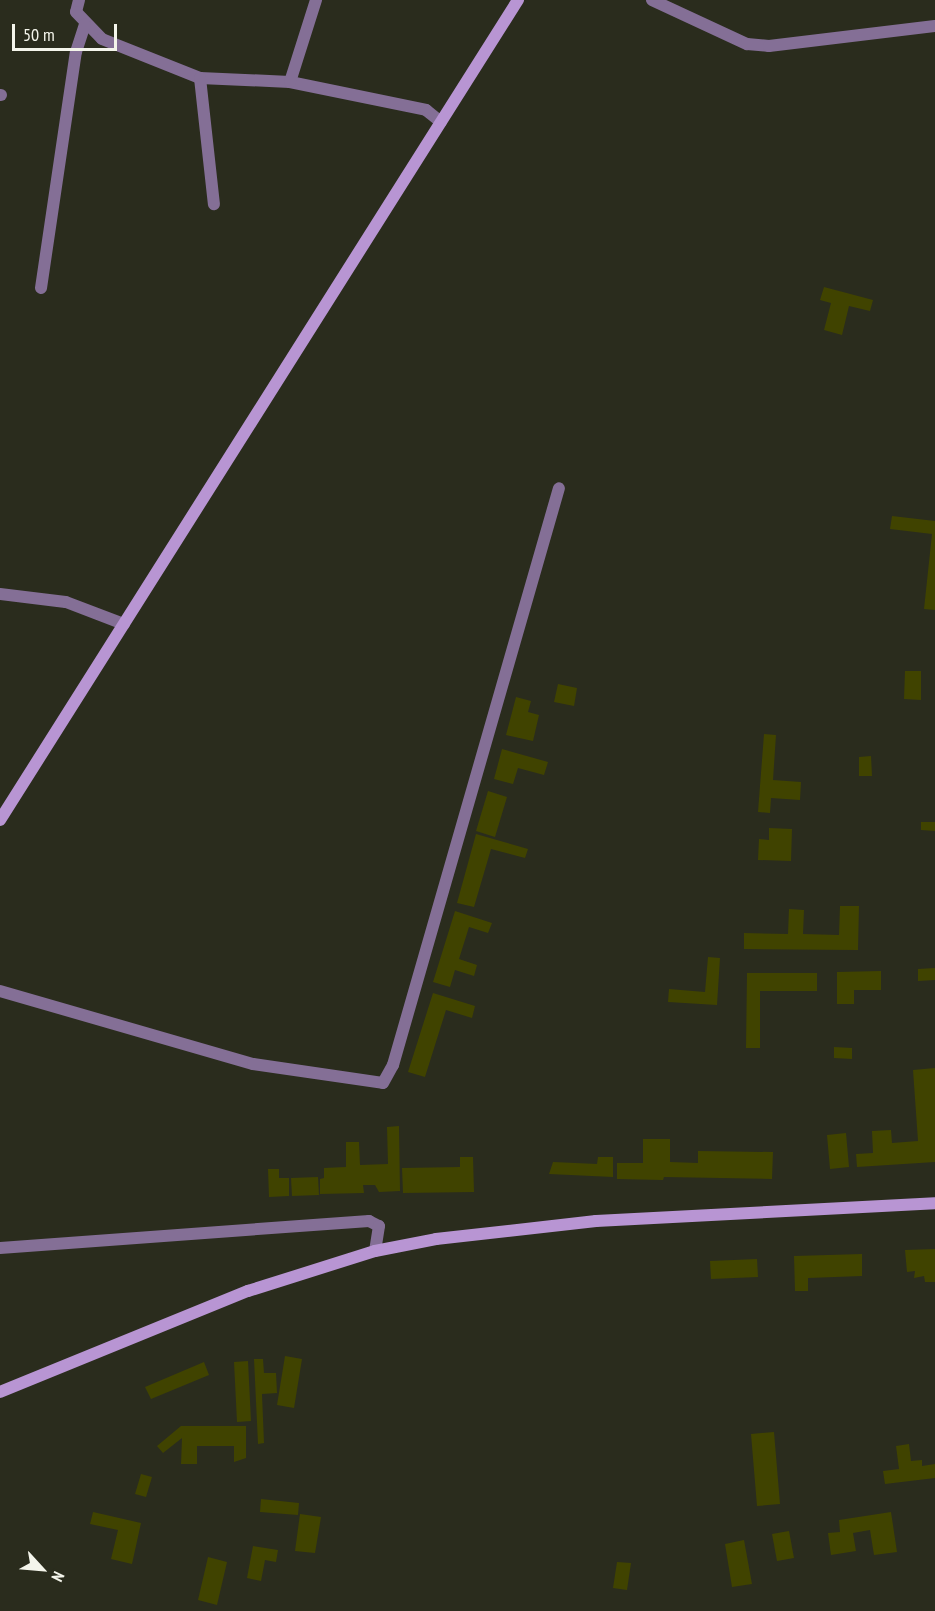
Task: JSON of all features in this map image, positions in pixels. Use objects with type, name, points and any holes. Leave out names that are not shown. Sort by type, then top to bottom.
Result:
[{"type":"street","points":[[79,0],[76,12],[85,24],[102,39],[200,78],[290,82],[426,110],[441,123]]},
{"type":"street","points":[[290,82],[316,0]]},
{"type":"street","points":[[0,820],[518,0]]},
{"type":"street","points":[[652,0],[747,44],[758,45],[935,26]]},
{"type":"street","points":[[40,288],[76,52],[85,24]]},
{"type":"street","points":[[200,78],[214,204]]},
{"type":"street","points":[[0,991],[253,1064],[383,1083],[393,1065],[559,488]]},
{"type":"street","points":[[0,594],[66,602],[124,624]]},
{"type":"street","points":[[0,1392],[248,1291],[375,1251],[436,1239],[596,1221],[935,1203]]},
{"type":"street","points":[[0,1248],[369,1221],[379,1226],[375,1251]]},
{"type":"building","points":[[824,287],[873,300],[870,311],[849,306],[842,335],[824,330],[831,303],[820,300]]},
{"type":"building","points":[[892,516],[935,521],[935,610],[924,609],[932,534],[890,529]]},
{"type":"building","points":[[905,671],[921,671],[921,700],[904,699]]},
{"type":"building","points":[[558,684],[577,688],[574,706],[554,702]]},
{"type":"building","points":[[516,697],[531,701],[528,712],[539,715],[533,741],[506,735]]},
{"type":"building","points":[[764,734],[776,735],[773,780],[801,782],[800,800],[771,798],[770,813],[758,812]]},
{"type":"building","points":[[502,749],[548,762],[544,775],[518,768],[513,784],[494,779]]},
{"type":"building","points":[[871,756],[872,776],[859,776],[859,757]]},
{"type":"building","points":[[488,791],[507,797],[495,837],[476,831]]},
{"type":"building","points":[[921,822],[935,822],[935,831],[921,830]]},
{"type":"building","points":[[769,828],[792,829],[791,861],[758,860],[759,839],[769,840]]},
{"type":"building","points":[[476,834],[528,849],[525,858],[491,849],[474,907],[457,903]]},
{"type":"building","points":[[840,906],[859,906],[858,950],[744,949],[744,933],[788,934],[789,909],[804,910],[803,934],[839,935]]},
{"type":"building","points":[[455,911],[492,923],[488,933],[469,927],[459,959],[477,965],[474,976],[455,970],[450,987],[433,982]]},
{"type":"building","points":[[708,957],[720,958],[717,1005],[668,1002],[669,989],[705,992]]},
{"type":"building","points":[[935,968],[935,980],[918,981],[918,969]]},
{"type":"building","points":[[881,971],[881,990],[854,990],[854,1004],[837,1004],[837,972]]},
{"type":"building","points":[[747,973],[817,973],[817,991],[760,991],[760,1048],[746,1048]]},
{"type":"building","points":[[433,993],[475,1006],[472,1018],[446,1010],[425,1077],[408,1072]]},
{"type":"building","points":[[834,1047],[852,1048],[852,1059],[834,1058]]},
{"type":"building","points":[[935,1068],[935,1162],[857,1167],[856,1154],[873,1153],[872,1131],[891,1130],[892,1143],[918,1141],[913,1070]]},
{"type":"building","points":[[399,1126],[400,1191],[379,1192],[375,1185],[363,1185],[364,1193],[320,1194],[320,1179],[324,1178],[324,1168],[346,1167],[346,1142],[359,1142],[360,1165],[388,1164],[387,1127]]},
{"type":"building","points":[[846,1133],[849,1167],[830,1169],[827,1135]]},
{"type":"building","points":[[643,1139],[670,1139],[670,1162],[698,1163],[698,1151],[773,1152],[772,1179],[664,1177],[663,1180],[617,1179],[617,1163],[643,1163]]},
{"type":"building","points":[[460,1157],[473,1157],[474,1192],[403,1193],[402,1168],[460,1167]]},
{"type":"building","points":[[598,1157],[613,1157],[613,1177],[549,1174],[553,1162],[597,1164]]},
{"type":"building","points":[[268,1169],[279,1169],[279,1178],[289,1178],[289,1196],[269,1197]]},
{"type":"building","points":[[318,1177],[319,1195],[292,1196],[291,1178]]},
{"type":"building","points":[[935,1249],[935,1282],[925,1282],[924,1276],[914,1278],[915,1271],[907,1272],[905,1250]]},
{"type":"building","points":[[862,1254],[862,1276],[808,1278],[808,1291],[795,1291],[794,1256]]},
{"type":"building","points":[[757,1259],[758,1277],[711,1279],[710,1261]]},
{"type":"building","points":[[285,1356],[302,1359],[294,1408],[277,1405]]},
{"type":"building","points":[[254,1359],[263,1359],[264,1373],[276,1373],[277,1393],[262,1394],[264,1443],[258,1444]]},
{"type":"building","points":[[248,1361],[251,1421],[237,1422],[234,1362]]},
{"type":"building","points":[[204,1362],[209,1375],[151,1399],[145,1387]]},
{"type":"building","points":[[181,1426],[246,1426],[246,1458],[234,1462],[234,1446],[197,1446],[197,1464],[181,1464],[182,1438],[163,1453],[157,1446]]},
{"type":"building","points":[[774,1432],[780,1504],[757,1506],[751,1434]]},
{"type":"building","points":[[909,1444],[911,1461],[922,1460],[922,1466],[935,1464],[935,1478],[885,1484],[883,1471],[899,1469],[896,1446]]},
{"type":"building","points":[[141,1474],[152,1477],[146,1497],[135,1494]]},
{"type":"building","points":[[261,1499],[299,1503],[298,1515],[260,1512]]},
{"type":"building","points":[[93,1512],[141,1523],[132,1564],[111,1559],[118,1530],[90,1524]]},
{"type":"building","points":[[891,1512],[897,1552],[874,1555],[870,1530],[853,1533],[856,1551],[831,1555],[828,1533],[840,1532],[839,1520]]},
{"type":"building","points":[[300,1514],[321,1517],[315,1553],[295,1551]]},
{"type":"building","points":[[789,1531],[794,1558],[777,1561],[772,1534]]},
{"type":"building","points":[[744,1540],[752,1584],[732,1587],[725,1544]]},
{"type":"building","points":[[253,1546],[278,1550],[276,1562],[265,1560],[261,1581],[247,1578]]},
{"type":"building","points":[[208,1557],[227,1562],[217,1605],[198,1600]]},
{"type":"building","points":[[617,1562],[631,1563],[627,1590],[613,1588]]}]
